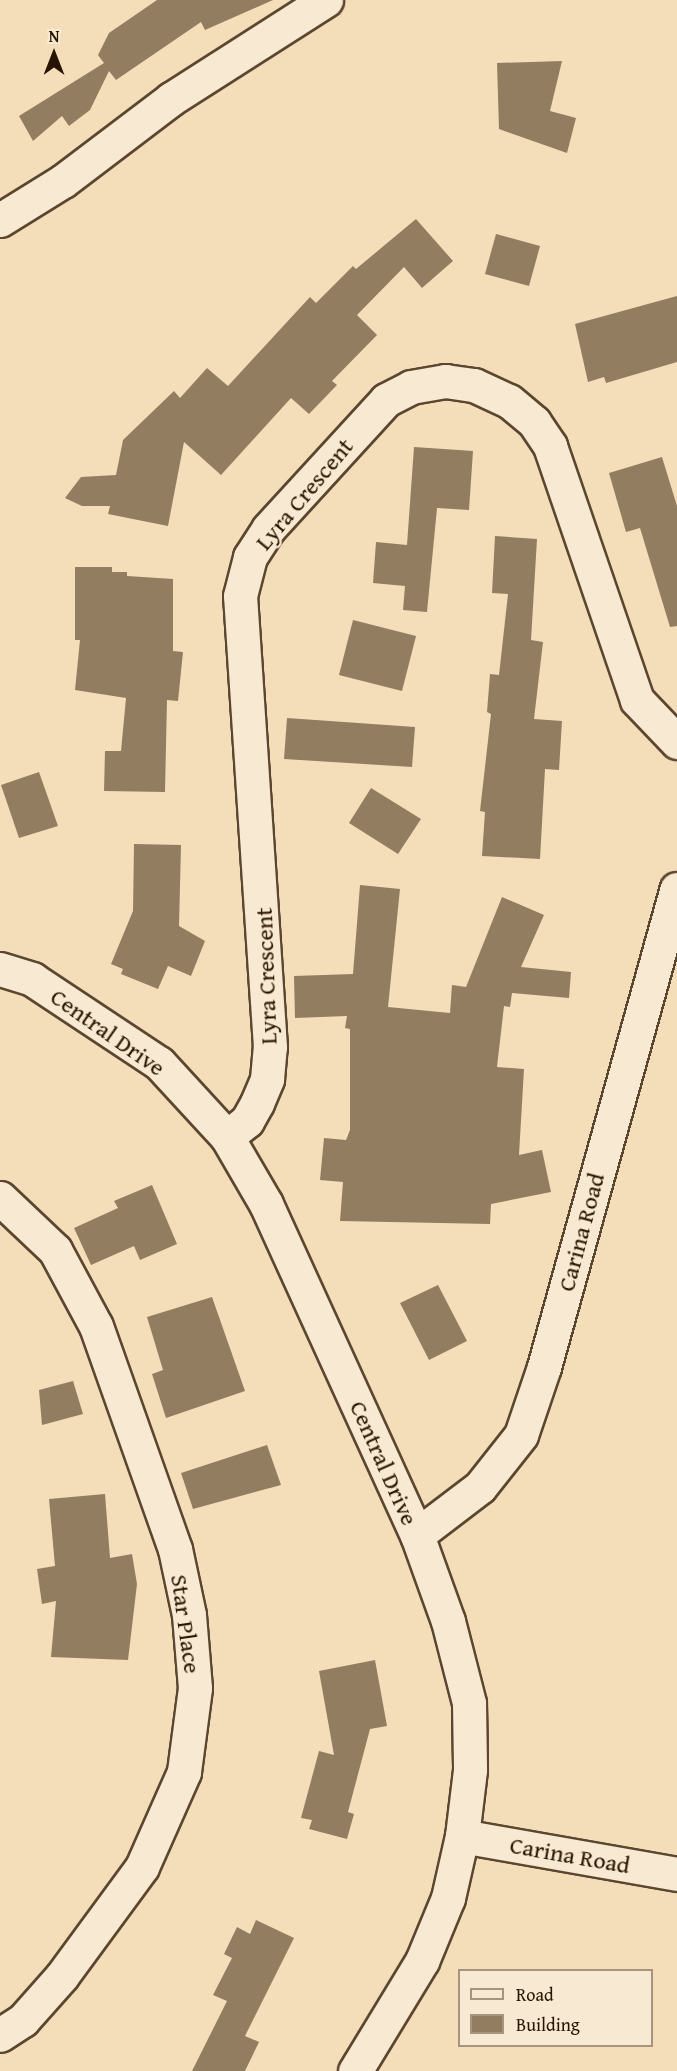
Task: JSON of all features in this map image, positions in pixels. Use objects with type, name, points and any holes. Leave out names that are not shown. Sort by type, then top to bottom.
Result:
[{"type":"street","points":[[0,220],[63,181],[171,99],[326,0]]},
{"type":"street","name":"Lyra Crescent","points":[[227,1137],[246,1121],[257,1103],[267,1079],[270,1047],[240,597],[250,557],[268,529],[386,400],[411,387],[445,381],[474,385],[509,401],[534,422],[550,446],[637,700],[677,742]]},
{"type":"street","name":"Carina Road","points":[[417,1535],[480,1487],[520,1435],[544,1367],[677,889]]},
{"type":"street","name":"Central Drive","points":[[0,969],[32,979],[159,1063],[227,1137],[266,1204],[417,1535],[448,1621],[469,1703],[470,1770],[462,1836],[448,1898],[422,1960],[355,2071]]},
{"type":"street","name":"Star Place","points":[[0,1198],[55,1250],[96,1326],[175,1549],[189,1615],[195,1688],[184,1772],[142,1867],[62,1976],[23,2019],[0,2035]]},
{"type":"street","name":"Carina Road","points":[[462,1836],[677,1874]]},
{"type":"building","points":[[157,0],[273,0],[205,30],[201,22],[116,80],[109,71],[90,110],[69,126],[62,116],[33,141],[19,116],[104,63],[98,55],[109,33]]},
{"type":"building","points":[[562,61],[550,111],[576,118],[567,153],[499,129],[497,63]]},
{"type":"building","points":[[416,219],[453,261],[422,288],[404,267],[357,315],[377,335],[332,381],[337,385],[309,414],[291,398],[221,475],[184,442],[168,526],[108,514],[110,506],[82,506],[65,498],[81,477],[116,475],[123,440],[174,391],[180,398],[207,368],[228,386],[310,297],[316,303],[353,266],[356,269]]},
{"type":"building","points":[[496,234],[540,246],[529,286],[485,274]]},
{"type":"building","points":[[677,296],[677,362],[606,383],[604,377],[588,382],[575,324]]},
{"type":"building","points":[[414,447],[473,451],[469,510],[437,508],[427,612],[403,610],[405,586],[373,583],[376,542],[407,545]]},
{"type":"building","points":[[662,457],[677,506],[677,626],[670,627],[640,528],[626,532],[609,473]]},
{"type":"building","points":[[495,536],[537,539],[531,640],[543,642],[534,719],[562,721],[559,770],[545,769],[540,859],[482,856],[485,812],[480,811],[491,714],[487,712],[490,674],[499,675],[508,594],[492,593]]},
{"type":"building","points":[[75,567],[112,567],[112,572],[127,572],[127,576],[173,579],[173,651],[183,652],[178,701],[167,700],[165,792],[104,791],[105,751],[121,751],[126,698],[75,690],[80,640],[75,640]]},
{"type":"building","points":[[353,620],[416,636],[402,691],[339,675]]},
{"type":"building","points":[[287,718],[415,727],[412,767],[284,759]]},
{"type":"building","points":[[39,772],[58,826],[19,838],[1,785]]},
{"type":"building","points":[[371,788],[421,819],[398,854],[349,823]]},
{"type":"building","points":[[134,844],[181,845],[179,926],[205,941],[191,976],[168,966],[158,989],[121,974],[123,969],[111,964],[133,911]]},
{"type":"building","points":[[360,885],[400,889],[388,1007],[450,1013],[452,985],[466,987],[502,897],[544,915],[521,967],[571,972],[569,998],[512,993],[510,1007],[504,1006],[497,1067],[524,1069],[519,1155],[542,1150],[551,1192],[491,1204],[490,1224],[340,1221],[343,1182],[320,1180],[324,1138],[346,1140],[350,1130],[350,1029],[345,1028],[347,1016],[295,1018],[294,976],[353,974]]},
{"type":"building","points":[[152,1185],[177,1244],[140,1260],[134,1246],[91,1265],[74,1228],[118,1208],[114,1201]]},
{"type":"building","points":[[438,1285],[467,1341],[429,1360],[400,1303]]},
{"type":"building","points":[[212,1297],[245,1391],[166,1418],[152,1374],[163,1370],[147,1317]]},
{"type":"building","points":[[73,1381],[83,1414],[42,1425],[39,1390]]},
{"type":"building","points":[[267,1445],[281,1485],[193,1509],[181,1473]]},
{"type":"building","points":[[105,1494],[110,1558],[132,1554],[137,1584],[128,1660],[51,1657],[56,1601],[42,1604],[37,1569],[55,1566],[49,1499]]},
{"type":"building","points":[[375,1660],[387,1726],[370,1729],[348,1812],[354,1814],[347,1839],[309,1829],[312,1820],[301,1818],[319,1751],[334,1755],[319,1671]]},
{"type":"building","points":[[256,1920],[294,1938],[245,2036],[259,2042],[245,2071],[192,2071],[227,2001],[213,1995],[232,1958],[224,1954],[237,1927],[250,1934]]}]
